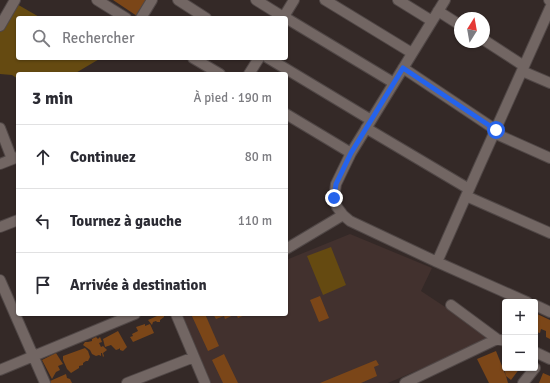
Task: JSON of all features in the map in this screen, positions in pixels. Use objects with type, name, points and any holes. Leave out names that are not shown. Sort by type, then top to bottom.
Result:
[{"type":"street","points":[[0,26],[4,12],[15,0]]},
{"type":"street","points":[[97,0],[123,16]]},
{"type":"street","points":[[143,16],[152,0]]},
{"type":"street","points":[[178,0],[203,16]]},
{"type":"street","points":[[256,0],[282,16]]},
{"type":"street","points":[[286,16],[294,0]]},
{"type":"street","points":[[325,0],[412,53]]},
{"type":"street","points":[[398,0],[432,21]]},
{"type":"street","points":[[445,0],[351,153],[336,184],[334,198],[337,208],[350,221],[520,299]]},
{"type":"street","points":[[437,262],[550,8]]},
{"type":"street","points":[[438,11],[454,21]]},
{"type":"street","points":[[288,20],[394,83]]},
{"type":"street","points":[[490,44],[523,68],[550,83]]},
{"type":"street","points":[[196,60],[217,72]]},
{"type":"street","points":[[250,72],[258,60]]},
{"type":"street","points":[[271,60],[369,124],[467,193],[550,232]]},
{"type":"street","points":[[403,68],[495,132],[550,158]]},
{"type":"street","points":[[288,115],[351,153]]},
{"type":"street","points":[[0,128],[15,158],[0,164]]},
{"type":"street","points":[[288,248],[343,215]]},
{"type":"street","points":[[0,227],[16,221]]},
{"type":"street","points":[[0,280],[13,297]]},
{"type":"street","points":[[451,305],[501,340]]},
{"type":"street","points":[[538,307],[550,312]]},
{"type":"street","points":[[19,316],[33,356],[45,383]]},
{"type":"street","points":[[0,370],[130,316]]},
{"type":"street","points":[[177,316],[205,383]]},
{"type":"street","points":[[405,383],[501,340]]},
{"type":"street","points":[[127,383],[194,357]]},
{"type":"street","points":[[523,383],[533,371]]},
{"type":"shaded area","points":[[15,3],[38,16],[16,16],[16,60],[98,60],[77,72],[16,72],[16,78],[12,75],[0,74],[0,28]]},
{"type":"shaded area","points":[[350,234],[432,268],[421,291],[492,338],[388,383],[211,383],[183,316],[288,316],[288,259]]},
{"type":"shaded area","points":[[331,247],[346,285],[323,295],[307,256]]},
{"type":"building","points":[[113,0],[149,0],[137,16]]},
{"type":"building","points":[[320,296],[329,318],[319,322],[310,300]]},
{"type":"building","points":[[538,314],[550,320],[550,339],[546,337],[546,331],[541,329],[540,333],[538,332]]},
{"type":"building","points":[[157,316],[164,316],[160,322],[153,322],[152,325],[148,320]]},
{"type":"building","points":[[192,316],[206,316],[219,346],[208,351]]},
{"type":"building","points":[[214,316],[224,316],[216,319]]},
{"type":"building","points":[[224,316],[232,316],[225,319]]},
{"type":"building","points":[[145,324],[145,326],[150,324],[154,333],[133,342],[130,337],[138,331],[136,327]]},
{"type":"building","points":[[118,331],[127,347],[123,351],[120,350],[120,348],[116,350],[111,345],[105,347],[103,339]]},
{"type":"building","points":[[96,337],[98,339],[100,337],[102,342],[99,343],[101,347],[103,346],[107,350],[103,353],[103,357],[102,353],[101,356],[92,354],[90,350],[83,345],[85,342],[92,341],[92,339]]},
{"type":"building","points":[[85,348],[90,357],[88,361],[83,363],[83,365],[79,366],[79,368],[71,373],[67,369],[63,356]]},
{"type":"building","points":[[496,351],[502,366],[502,371],[504,371],[508,383],[489,383],[477,359]]},
{"type":"building","points":[[56,353],[63,364],[58,366],[60,370],[56,372],[52,379],[42,360]]},
{"type":"building","points":[[224,354],[238,383],[223,383],[212,360]]},
{"type":"building","points":[[376,360],[379,365],[374,367],[377,376],[361,383],[320,383]]},
{"type":"building","points":[[505,371],[518,371],[511,380],[506,376]]},
{"type":"building","points":[[543,373],[550,376],[550,383],[539,383]]},
{"type":"building","points":[[66,374],[67,378],[70,379],[72,383],[51,383],[50,381]]},
{"type":"route","points":[[334,198],[336,184],[351,153],[403,68],[496,130]]}]
